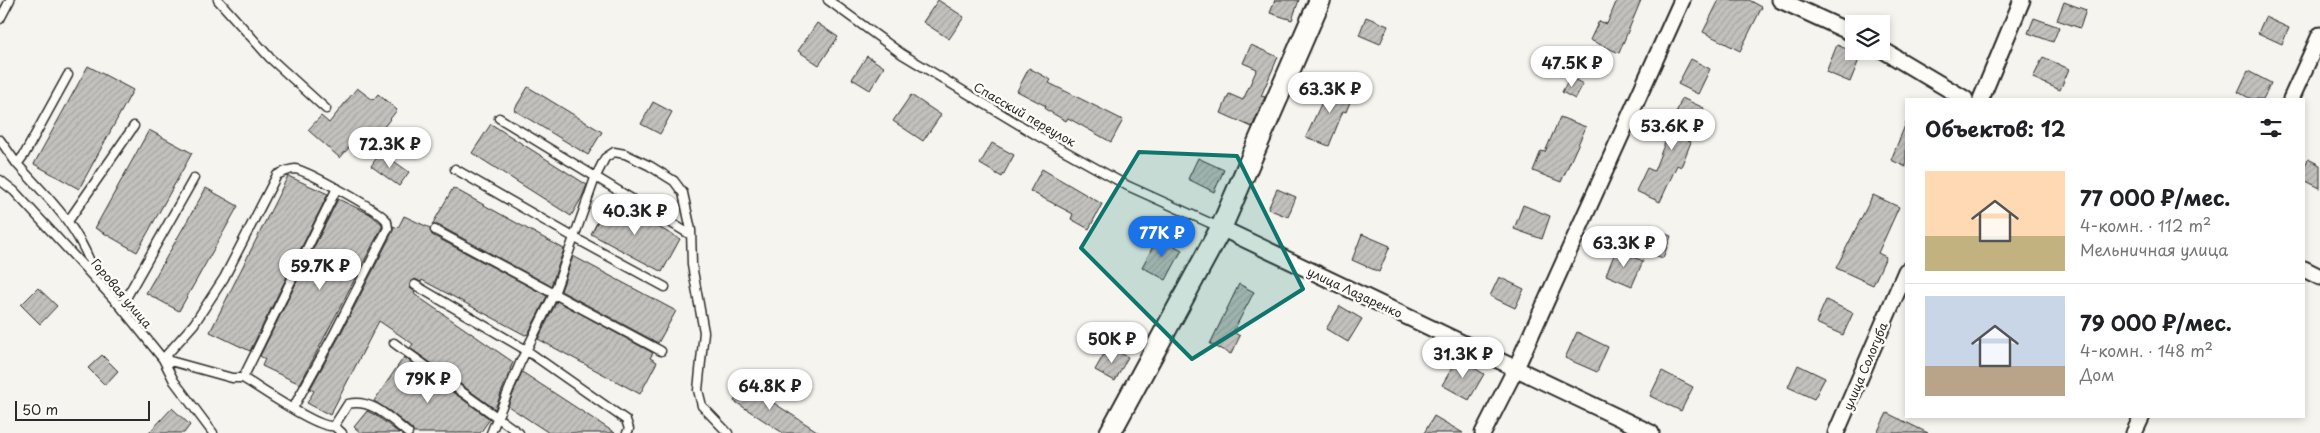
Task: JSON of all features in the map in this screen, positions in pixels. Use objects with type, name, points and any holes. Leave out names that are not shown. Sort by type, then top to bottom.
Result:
[{"type":"main road","points":[[1110,433],[1221,228],[1320,0]]},
{"type":"street","points":[[1483,433],[1516,368],[1682,0]]},
{"type":"street","points":[[1780,0],[1845,30]]},
{"type":"street","points":[[1980,98],[2022,0]]},
{"type":"street","points":[[2291,98],[2320,36]]},
{"type":"street","points":[[1890,54],[1964,98]]},
{"type":"street","name":"улица Лазаренко","points":[[1221,228],[1651,433]]},
{"type":"street","points":[[2305,269],[2320,276]]},
{"type":"street","name":"улица Сологуба","points":[[1836,433],[1905,273]]},
{"type":"street","points":[[2134,433],[2141,418]]},
{"type":"lane","points":[[0,19],[10,0]]},
{"type":"lane","points":[[218,0],[270,58],[326,109]]},
{"type":"lane","name":"Спасский переулок","points":[[828,0],[902,54],[1038,136],[1128,186],[1221,228]]},
{"type":"lane","points":[[17,164],[24,155],[68,75]]},
{"type":"lane","points":[[499,118],[691,235]]},
{"type":"lane","points":[[69,220],[134,126]]},
{"type":"lane","points":[[0,140],[17,164],[69,220],[86,250],[96,278]]},
{"type":"lane","points":[[491,433],[526,350],[554,294],[595,178],[605,158],[614,152],[625,154],[650,166],[674,181],[683,192],[691,235],[692,265],[704,332],[698,390],[702,406],[728,433]]},
{"type":"lane","points":[[293,408],[333,336],[388,228],[386,220],[378,213],[337,188],[295,169],[277,175],[224,278],[194,324],[163,359],[232,378],[242,378],[310,420],[328,427],[334,426],[348,404],[356,402],[376,408],[408,433]]},
{"type":"lane","points":[[455,169],[574,238],[665,287]]},
{"type":"lane","points":[[121,307],[194,178]]},
{"type":"lane","name":"Горовая улица","points":[[0,180],[14,191],[121,307],[163,359],[174,381],[213,433]]},
{"type":"lane","points":[[242,378],[337,188]]},
{"type":"lane","points":[[435,230],[661,351]]},
{"type":"lane","points":[[414,285],[526,350],[626,420],[629,429],[628,433]]},
{"type":"lane","points":[[394,343],[518,433]]},
{"type":"lane","points":[[334,426],[342,433]]},
{"type":"highlighted area","points":[[1139,152],[1237,156],[1303,289],[1192,359],[1081,248]]},
{"type":"building","points":[[938,0],[964,17],[949,39],[923,22]]},
{"type":"building","points":[[1275,0],[1299,0],[1292,20],[1270,13]]},
{"type":"building","points":[[1617,0],[1641,0],[1619,53],[1590,40],[1599,21],[1607,24]]},
{"type":"building","points":[[1719,0],[1749,0],[1762,7],[1740,51],[1703,32]]},
{"type":"building","points":[[2064,2],[2086,10],[2080,28],[2057,20]]},
{"type":"building","points":[[1366,17],[1388,26],[1380,44],[1359,35]]},
{"type":"building","points":[[2265,17],[2289,28],[2282,44],[2258,33]]},
{"type":"building","points":[[2034,18],[2059,27],[2053,42],[2028,33]]},
{"type":"building","points":[[817,23],[838,37],[819,65],[798,51]]},
{"type":"building","points":[[1251,45],[1278,57],[1261,96],[1265,97],[1252,127],[1221,113],[1229,94],[1243,100],[1257,69],[1243,63]]},
{"type":"building","points":[[1837,45],[1845,48],[1845,60],[1859,60],[1850,82],[1826,72]]},
{"type":"building","points":[[867,56],[884,67],[870,90],[852,79]]},
{"type":"building","points":[[2043,57],[2069,69],[2060,90],[2033,78]]},
{"type":"building","points":[[1691,59],[1710,69],[1698,94],[1678,84]]},
{"type":"building","points":[[88,66],[133,90],[79,189],[34,164]]},
{"type":"building","points":[[1029,68],[1051,80],[1049,83],[1123,120],[1111,142],[1068,118],[1066,121],[1045,109],[1046,106],[1017,91]]},
{"type":"building","points":[[2248,71],[2271,83],[2264,98],[2249,98],[2238,92]]},
{"type":"building","points":[[1570,77],[1583,84],[1575,99],[1562,92]]},
{"type":"building","points":[[1331,82],[1354,92],[1346,112],[1343,111],[1329,146],[1306,137]]},
{"type":"building","points":[[528,87],[602,132],[588,155],[514,110]]},
{"type":"building","points":[[357,88],[373,100],[378,94],[397,110],[370,145],[359,136],[340,158],[308,130],[321,116],[329,123]]},
{"type":"building","points":[[911,95],[941,115],[923,141],[893,121]]},
{"type":"building","points":[[1682,98],[1704,108],[1688,141],[1691,142],[1681,167],[1677,165],[1660,202],[1636,191],[1647,168],[1654,171]]},
{"type":"building","points":[[653,102],[672,112],[660,134],[641,124]]},
{"type":"building","points":[[1560,117],[1586,127],[1561,182],[1533,171],[1541,151],[1545,152]]},
{"type":"building","points":[[491,124],[587,185],[571,216],[472,153]]},
{"type":"building","points":[[1905,125],[1905,167],[1891,160]]},
{"type":"building","points":[[149,130],[192,153],[137,252],[95,228]]},
{"type":"building","points":[[992,143],[1014,155],[1002,177],[980,164]]},
{"type":"building","points":[[381,152],[409,172],[399,186],[371,166]]},
{"type":"building","points":[[1198,158],[1224,170],[1214,192],[1188,179]]},
{"type":"building","points":[[2308,159],[2320,165],[2320,188],[2305,180],[2305,166]]},
{"type":"building","points":[[1042,169],[1102,204],[1089,229],[1071,219],[1073,214],[1030,191]]},
{"type":"building","points":[[288,176],[328,194],[250,351],[210,332]]},
{"type":"building","points":[[206,188],[238,206],[179,311],[146,293]]},
{"type":"building","points":[[453,188],[564,249],[551,286],[438,225],[432,225]]},
{"type":"building","points":[[1277,189],[1296,197],[1288,217],[1268,209]]},
{"type":"building","points":[[1873,195],[1899,207],[1878,253],[1886,257],[1873,285],[1836,268]]},
{"type":"building","points":[[338,199],[370,214],[382,224],[382,227],[300,384],[262,366],[265,359],[260,356]]},
{"type":"building","points":[[609,200],[680,239],[662,272],[591,234]]},
{"type":"building","points":[[1523,205],[1550,216],[1542,239],[1514,229]]},
{"type":"building","points":[[404,216],[430,228],[432,235],[547,296],[528,334],[525,335],[422,280],[421,282],[415,279],[410,283],[410,288],[415,292],[414,294],[513,362],[495,409],[410,348],[413,344],[379,321],[330,415],[307,403],[314,391],[310,389],[338,339],[393,231],[393,226],[398,228]]},
{"type":"building","points":[[1654,230],[1671,236],[1663,258],[1646,252]]},
{"type":"building","points":[[1362,234],[1390,246],[1379,272],[1352,260]]},
{"type":"building","points":[[1158,237],[1182,250],[1166,280],[1142,267]]},
{"type":"building","points":[[1616,250],[1643,261],[1632,286],[1606,275]]},
{"type":"building","points":[[573,256],[676,311],[658,343],[561,291]]},
{"type":"building","points":[[1499,277],[1524,289],[1515,308],[1490,296]]},
{"type":"building","points":[[1239,284],[1254,292],[1233,332],[1240,336],[1231,354],[1210,344]]},
{"type":"building","points":[[38,288],[57,306],[40,324],[21,305]]},
{"type":"building","points":[[1826,300],[1853,313],[1843,335],[1816,323]]},
{"type":"building","points":[[557,301],[653,353],[650,358],[657,362],[640,394],[538,339]]},
{"type":"building","points":[[1340,306],[1362,319],[1348,342],[1326,329]]},
{"type":"building","points":[[1577,332],[1608,347],[1597,372],[1565,358]]},
{"type":"building","points":[[1108,347],[1128,357],[1115,381],[1095,370]]},
{"type":"building","points":[[102,355],[118,371],[105,385],[88,368]]},
{"type":"building","points":[[404,357],[490,419],[480,433],[414,433],[412,429],[391,412],[374,401]]},
{"type":"building","points":[[1458,358],[1484,374],[1469,400],[1442,385]]},
{"type":"building","points":[[1798,365],[1825,378],[1814,399],[1788,387]]},
{"type":"building","points":[[1662,371],[1693,387],[1681,411],[1650,396]]},
{"type":"building","points":[[522,372],[615,433],[549,433],[508,406]]},
{"type":"building","points":[[747,381],[768,395],[766,398],[820,433],[783,433],[734,401]]},
{"type":"building","points":[[172,408],[190,425],[184,433],[149,433]]},
{"type":"building","points":[[367,411],[377,416],[399,433],[361,433],[354,427]]},
{"type":"building","points":[[1887,413],[1928,433],[1877,433]]},
{"type":"building","points":[[1434,416],[1463,433],[1424,433]]}]
